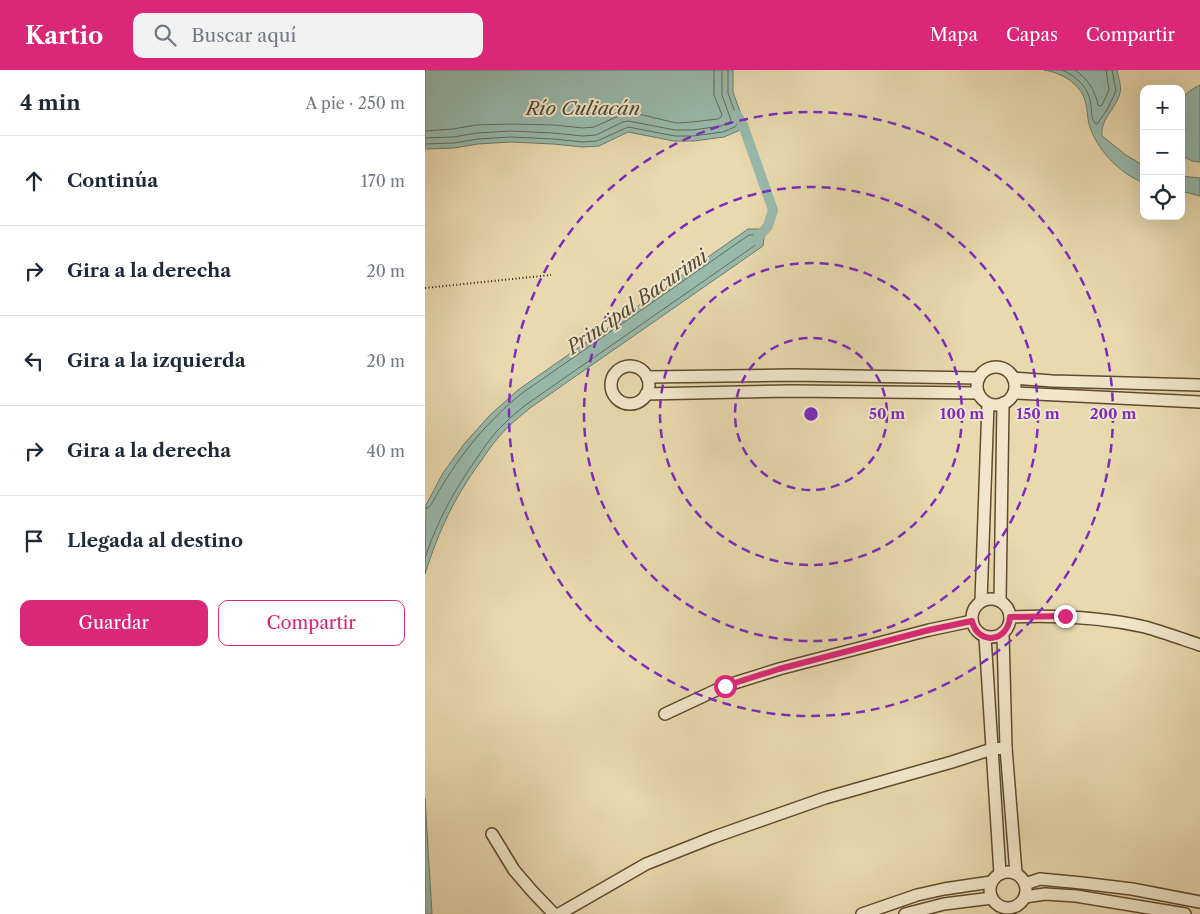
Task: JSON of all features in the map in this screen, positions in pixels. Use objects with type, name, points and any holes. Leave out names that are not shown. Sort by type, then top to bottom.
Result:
[{"type":"street","points":[[623,367],[636,367],[647,377],[649,386],[646,394],[640,401],[629,404],[617,399],[613,394],[611,381],[613,375],[623,367]]},
{"type":"street","points":[[989,368],[1002,368],[1013,378],[1014,392],[1011,398],[1003,403],[989,404],[978,393],[977,382],[984,371],[989,368]]},
{"type":"street","points":[[792,375],[792,392]]},
{"type":"street","points":[[647,377],[792,375],[979,378]]},
{"type":"street","points":[[1013,378],[1052,382],[1200,385]]},
{"type":"street","points":[[646,394],[792,392],[978,393]]},
{"type":"street","points":[[1014,392],[1200,402]]},
{"type":"street","points":[[1000,601],[1003,403]]},
{"type":"street","points":[[981,601],[989,404]]},
{"type":"street","points":[[994,599],[1000,601],[1009,611],[1010,623],[1007,629],[997,637],[985,637],[979,634],[975,630],[971,618],[972,611],[981,601],[994,599]]},
{"type":"street","points":[[1010,617],[1065,616],[1113,621],[1147,628],[1200,645]]},
{"type":"street","points":[[665,714],[725,686],[779,669],[929,630],[972,621]]},
{"type":"street","points":[[1003,634],[1006,748],[1016,873]]},
{"type":"street","points":[[862,914],[917,895],[995,878],[1004,872],[1010,871],[1021,876],[1027,892],[1025,897],[1017,906],[1006,908],[1000,906],[992,898],[990,891],[995,878],[992,749],[985,637]]},
{"type":"street","points":[[559,914],[646,864],[714,837],[825,798],[992,749],[1006,748]]},
{"type":"street","points":[[492,834],[514,870],[554,914]]},
{"type":"street","points":[[1025,884],[1040,879],[1082,883],[1132,889],[1200,902]]},
{"type":"street","points":[[1025,897],[1045,894],[1076,896],[1185,914]]},
{"type":"street","points":[[905,914],[943,904],[992,898]]},
{"type":"path","points":[[425,288],[551,275]]},
{"type":"water","name":"Río Culiacán","points":[[425,70],[733,70],[733,92],[743,125],[738,131],[724,137],[694,141],[674,141],[628,132],[599,146],[583,147],[511,142],[425,149]]},
{"type":"water","points":[[1044,70],[1117,70],[1120,93],[1103,124],[1102,136],[1140,164],[1140,181],[1119,168],[1106,155],[1095,139],[1090,127],[1084,97],[1076,85],[1058,74]]},
{"type":"water","points":[[1200,85],[1200,162],[1185,157],[1185,95]]},
{"type":"water","points":[[1185,176],[1200,178],[1200,196],[1185,192]]},
{"type":"water","points":[[748,229],[765,229],[763,246],[530,408],[503,432],[471,475],[455,501],[436,543],[425,574],[426,505],[443,473],[464,444],[490,415],[518,390]]},
{"type":"water","points":[[425,798],[432,914],[425,914]]},
{"type":"waterway","name":"Principal Bacurimi","points":[[737,115],[743,125],[773,210],[768,226],[756,240]]},
{"type":"route","points":[[725,686],[779,669],[929,630],[972,621],[975,630],[979,634],[991,638],[1003,634],[1010,623],[1010,617],[1065,616]]}]
